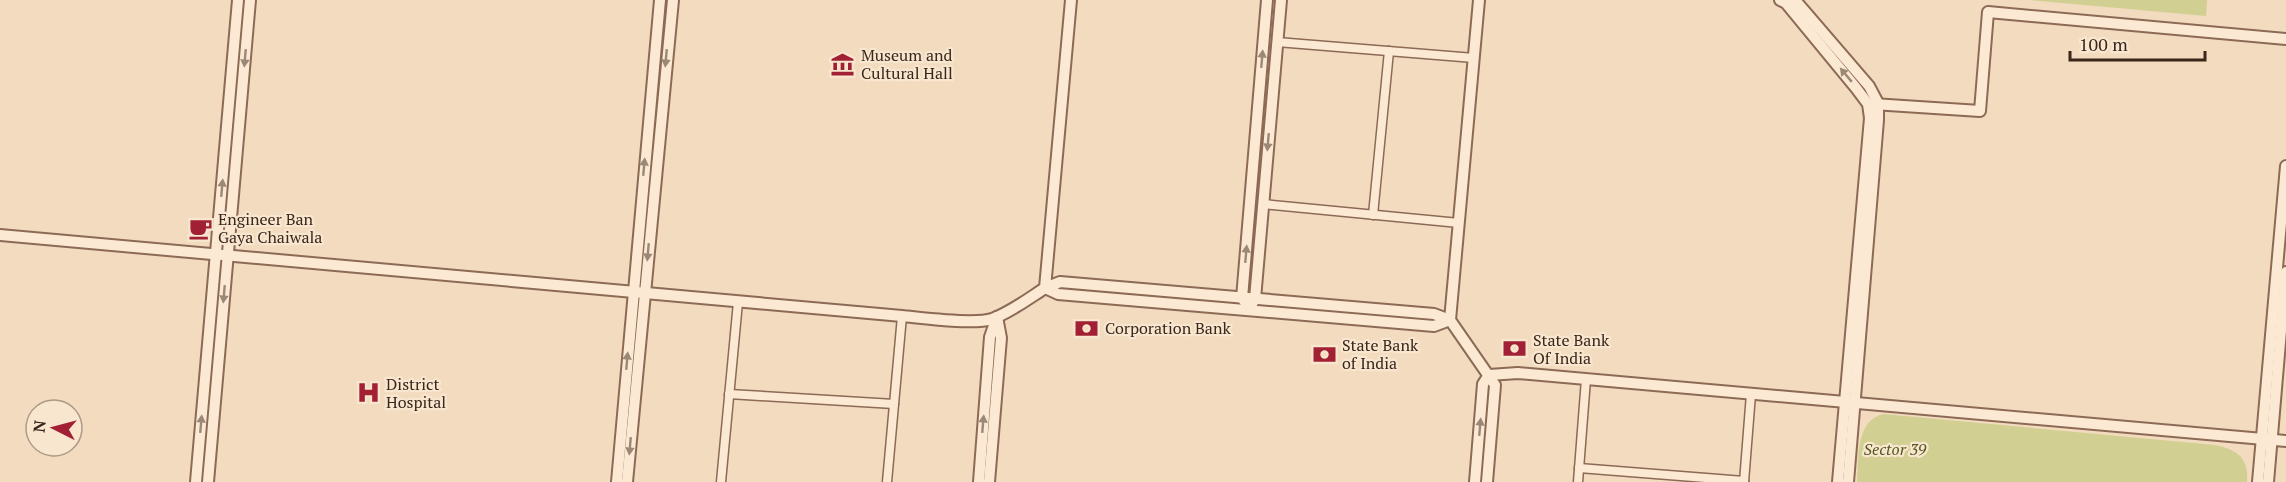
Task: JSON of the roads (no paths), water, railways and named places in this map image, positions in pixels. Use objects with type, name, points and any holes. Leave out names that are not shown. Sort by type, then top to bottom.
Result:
[{"type":"street","points":[[196,482],[238,0]]},
{"type":"street","points":[[208,482],[250,0]]},
{"type":"street","points":[[627,482],[638,294],[660,0]]},
{"type":"street","points":[[617,482],[673,0]]},
{"type":"street","points":[[1045,288],[1071,0]]},
{"type":"street","points":[[1249,310],[1242,298],[1267,0]]},
{"type":"street","points":[[1249,310],[1255,299],[1281,0]]},
{"type":"street","points":[[1450,320],[1479,0]]},
{"type":"street","points":[[1780,0],[1786,3],[1873,104],[1980,111],[1988,12],[2286,39]]},
{"type":"street","points":[[1795,0],[1869,86],[1878,120],[1850,402],[1838,482]]},
{"type":"street","points":[[1277,42],[1473,58]]},
{"type":"street","points":[[1373,215],[1389,51]]},
{"type":"street","points":[[2268,482],[2267,440],[2286,166]]},
{"type":"street","points":[[1263,204],[1459,223]]},
{"type":"street","points":[[0,236],[953,321],[990,320],[1016,308],[1045,288],[1060,282],[1434,314],[1450,320],[1495,385],[1487,482]]},
{"type":"street","points":[[2258,482],[2267,440],[2286,272]]},
{"type":"street","points":[[1045,288],[1058,294],[1434,326],[1450,320]]},
{"type":"street","points":[[721,482],[738,302]]},
{"type":"street","points":[[887,482],[902,316]]},
{"type":"street","points":[[978,482],[990,337],[997,317]]},
{"type":"street","points":[[989,482],[1001,338],[997,317]]},
{"type":"street","points":[[1475,482],[1483,384],[1490,375],[1518,373],[2286,441]]},
{"type":"street","points":[[1578,482],[1586,379]]},
{"type":"street","points":[[729,394],[894,404]]},
{"type":"street","points":[[1579,468],[1744,481],[1751,394]]},
{"type":"street","points":[[1848,482],[1850,402]]},
{"type":"place","name":"Museum and Cultural Hall","points":[[843,64]]},
{"type":"place","name":"Engineer Ban Gaya Chaiwala","points":[[200,228]]},
{"type":"place","name":"Corporation Bank","points":[[1087,328]]},
{"type":"place","name":"State Bank Of India","points":[[1515,349]]},
{"type":"place","name":"State Bank of India","points":[[1324,354]]},
{"type":"place","name":"District Hospital","points":[[368,393]]},
{"type":"park label","name":"Sector 39","points":[[1895,449]]}]
